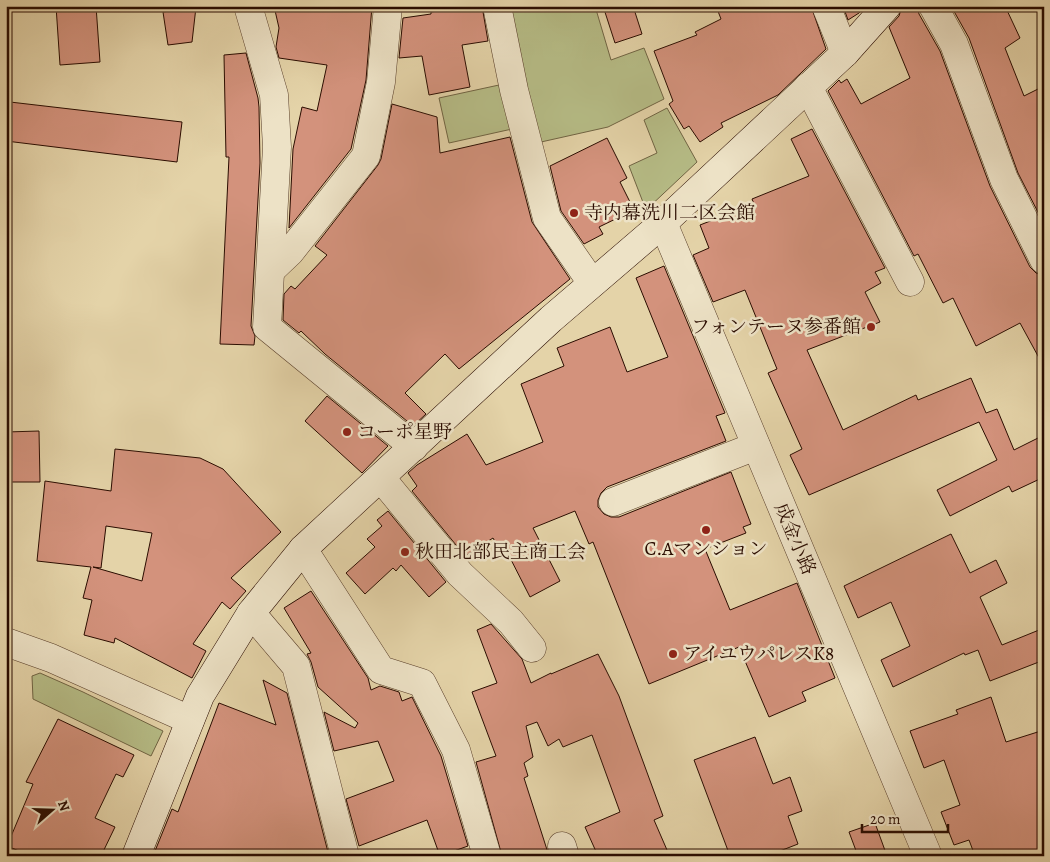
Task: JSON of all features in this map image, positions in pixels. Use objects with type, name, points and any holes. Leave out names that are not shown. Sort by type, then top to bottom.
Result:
[{"type":"street","points":[[248,6],[274,95],[277,147],[267,327],[414,447]]},
{"type":"street","points":[[271,270],[290,252],[366,156],[381,82],[388,6]]},
{"type":"street","points":[[497,6],[514,90],[546,218],[592,283]]},
{"type":"street","points":[[826,6],[845,53]]},
{"type":"street","points":[[136,856],[200,696],[251,613],[303,549],[551,319],[663,223],[845,53],[887,6]]},
{"type":"street","points":[[933,6],[954,44],[1004,179],[1044,260]]},
{"type":"street","points":[[808,87],[910,282]]},
{"type":"street","name":"成金小路","points":[[663,223],[928,856]]},
{"type":"street","points":[[613,502],[756,446]]},
{"type":"street","points":[[381,478],[460,574],[511,622],[532,648]]},
{"type":"street","points":[[303,549],[381,670],[422,682],[456,750],[487,856]]},
{"type":"street","points":[[251,613],[296,666],[345,856]]},
{"type":"street","points":[[6,642],[51,658],[190,720]]},
{"type":"green space","points":[[509,6],[595,6],[611,60],[644,48],[664,99],[608,127],[541,142],[522,91]]},
{"type":"green space","points":[[499,85],[512,129],[449,143],[439,98]]},
{"type":"green space","points":[[667,108],[697,162],[646,210],[629,166],[657,153],[644,120]]},
{"type":"green space","points":[[40,673],[163,731],[151,756],[33,699],[32,676]]},
{"type":"building","points":[[56,6],[96,6],[100,62],[60,65]]},
{"type":"building","points":[[274,6],[372,6],[366,80],[351,149],[289,228],[293,149],[302,107],[317,111],[327,65],[279,58],[276,47],[279,28]]},
{"type":"building","points":[[458,6],[482,6],[488,41],[462,45],[470,87],[429,95],[422,56],[399,58],[403,18],[431,14],[431,12],[458,8]]},
{"type":"building","points":[[603,6],[633,6],[642,34],[615,43]]},
{"type":"building","points":[[716,6],[811,6],[826,49],[778,95],[721,123],[723,127],[700,142],[689,126],[684,129],[669,104],[673,101],[654,51],[697,35],[695,32],[721,19]]},
{"type":"building","points":[[843,6],[866,6],[848,20]]},
{"type":"building","points":[[902,6],[917,6],[919,14],[940,51],[990,186],[1030,267],[1036,273],[1044,276],[1044,367],[1020,323],[976,346],[953,298],[943,303],[918,254],[914,256],[828,91],[839,80],[841,83],[847,79],[861,104],[910,78],[889,27],[899,16]]},
{"type":"building","points":[[951,6],[1005,6],[1020,38],[1005,48],[1024,96],[1044,86],[1044,224],[1018,173],[969,38]]},
{"type":"building","points":[[196,7],[192,42],[168,45],[163,12]]},
{"type":"building","points":[[246,53],[259,107],[260,163],[251,326],[255,336],[254,345],[220,344],[229,157],[226,157],[224,55]]},
{"type":"building","points":[[10,102],[182,122],[177,162],[6,141]]},
{"type":"building","points":[[392,104],[437,117],[440,153],[510,137],[532,222],[570,279],[459,369],[445,354],[405,393],[426,414],[413,426],[325,354],[301,331],[299,333],[283,320],[284,294],[291,286],[295,289],[327,255],[315,246],[378,165],[381,159]]},
{"type":"building","points":[[812,129],[885,268],[875,272],[881,283],[865,292],[880,322],[807,350],[843,430],[916,395],[918,400],[971,378],[986,413],[997,409],[1014,450],[1044,435],[1044,477],[1012,492],[1009,486],[950,516],[937,490],[997,460],[979,422],[809,495],[790,455],[802,449],[768,373],[777,369],[745,290],[713,302],[693,255],[709,248],[700,225],[754,204],[752,199],[809,176],[791,139]]},
{"type":"building","points":[[607,138],[627,178],[620,182],[634,210],[599,227],[603,234],[584,244],[561,211],[550,166]]},
{"type":"building","points":[[664,266],[725,413],[716,416],[726,441],[607,487],[601,493],[598,507],[604,514],[611,517],[619,517],[731,472],[751,524],[743,527],[746,533],[705,549],[730,610],[797,583],[835,678],[802,692],[806,701],[769,717],[739,647],[649,684],[593,542],[589,544],[575,511],[533,528],[560,581],[530,597],[502,542],[497,545],[493,538],[465,556],[412,491],[417,486],[408,473],[417,465],[467,434],[486,465],[543,442],[521,384],[564,366],[557,348],[610,327],[627,372],[668,357],[636,278]]},
{"type":"building","name":"コーポ星野","points":[[327,396],[388,446],[362,473],[305,421]]},
{"type":"building","points":[[39,431],[40,482],[6,482],[6,432]]},
{"type":"building","points":[[115,449],[200,458],[223,469],[281,532],[231,578],[246,591],[230,609],[222,602],[193,644],[206,651],[192,678],[115,638],[114,643],[84,635],[92,600],[83,598],[91,567],[37,561],[45,481],[111,491]],"holes":[[[106,526],[152,533],[142,581],[93,567],[101,568]]]},
{"type":"building","name":"秋田北部民主商工会","points":[[388,511],[446,582],[429,597],[401,565],[396,571],[393,568],[365,594],[346,573],[375,547],[367,539],[382,526],[377,520]]},
{"type":"building","points":[[951,534],[970,573],[996,560],[1007,583],[980,597],[1002,645],[1044,628],[1044,660],[990,681],[978,650],[965,655],[964,653],[893,687],[881,660],[910,646],[891,602],[858,618],[844,586]]},
{"type":"building","points":[[311,591],[368,678],[371,690],[380,686],[399,692],[402,701],[412,697],[441,756],[468,846],[440,856],[427,820],[359,846],[346,799],[394,781],[378,741],[334,751],[324,712],[355,728],[358,723],[318,687],[307,654],[311,653],[284,608]]},
{"type":"building","points":[[491,624],[522,659],[531,683],[598,654],[619,696],[663,816],[654,820],[667,850],[655,856],[598,856],[585,827],[620,812],[592,735],[563,747],[559,739],[548,746],[537,722],[526,726],[533,757],[524,763],[528,776],[524,778],[549,856],[502,856],[476,762],[496,756],[472,692],[497,683],[477,630]]},
{"type":"building","points":[[263,680],[287,693],[329,856],[153,856],[172,809],[178,812],[219,703],[276,725]]},
{"type":"building","points":[[991,697],[1006,742],[1044,730],[1044,856],[975,856],[969,840],[954,845],[941,812],[960,805],[944,760],[924,768],[910,731],[958,714],[956,710]]},
{"type":"building","points":[[58,719],[134,755],[123,777],[116,774],[95,818],[115,827],[101,856],[31,856],[7,846],[33,784],[26,782]]},
{"type":"building","points":[[755,737],[773,784],[790,777],[802,811],[788,816],[798,844],[767,856],[730,856],[694,760]]},
{"type":"building","points":[[875,823],[887,856],[858,856],[849,832]]},
{"type":"place","name":"寺内幕洗川二区会館","points":[[574,213]]},
{"type":"place","name":"フォンテーヌ参番館","points":[[871,327]]},
{"type":"place","name":"コーポ星野","points":[[347,432]]},
{"type":"place","name":"C.Aマンション","points":[[706,530]]},
{"type":"place","name":"秋田北部民主商工会","points":[[405,552]]},
{"type":"place","name":"アイユウパレスK8","points":[[673,654]]}]
